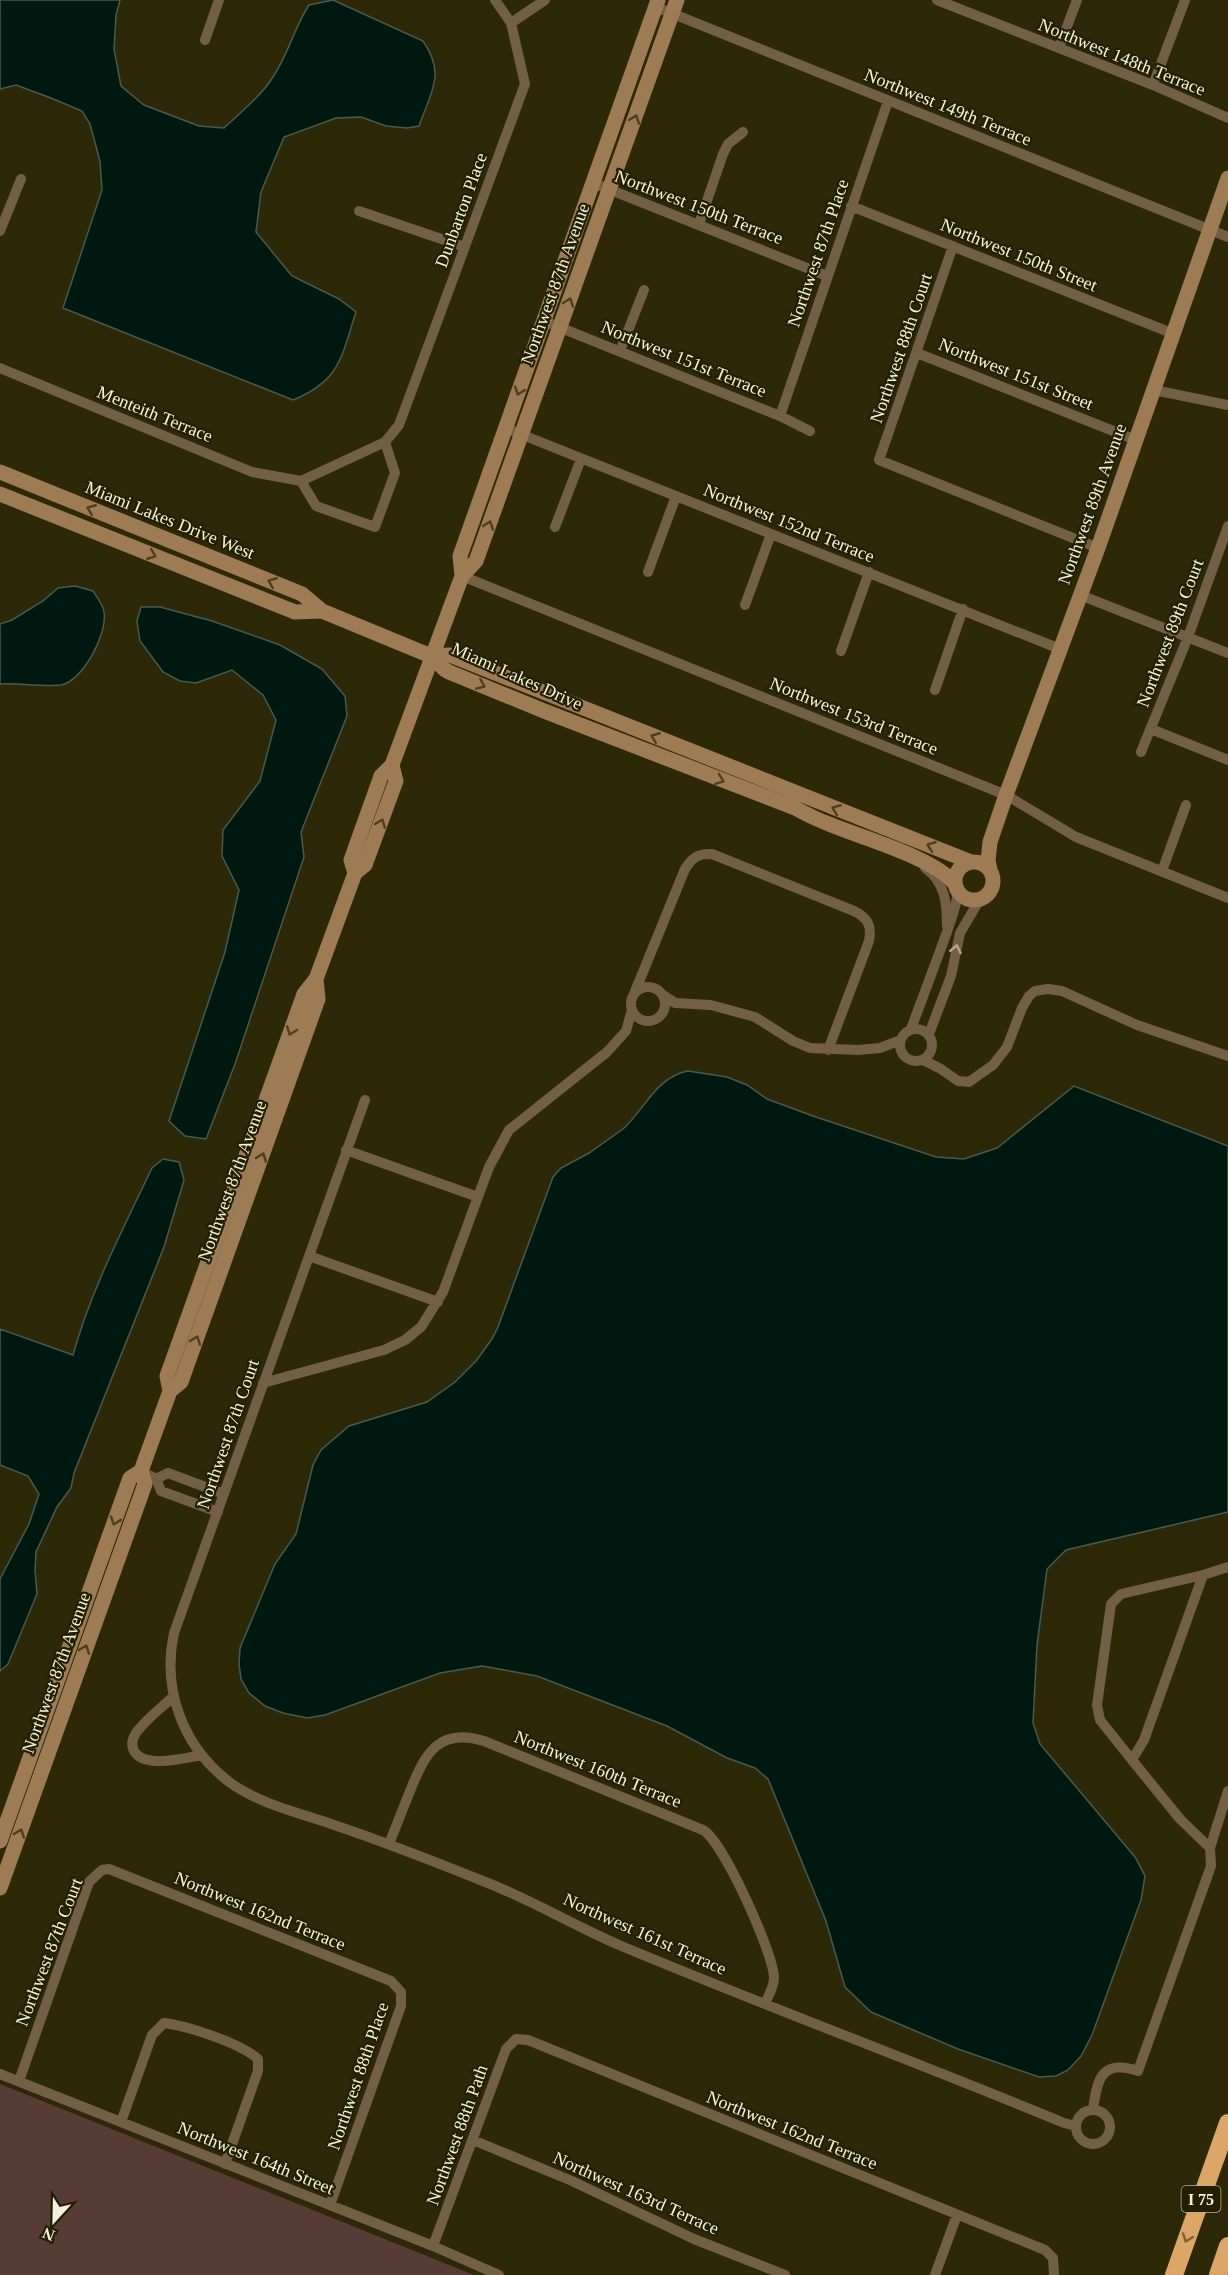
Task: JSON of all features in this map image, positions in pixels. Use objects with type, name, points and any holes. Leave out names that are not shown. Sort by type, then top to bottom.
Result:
[{"type":"highway","name":"I 75","points":[[1174,2275],[1228,2123]]},
{"type":"highway","points":[[1218,2275],[1228,2247]]},
{"type":"street","points":[[205,40],[219,0]]},
{"type":"street","points":[[495,0],[511,23],[545,0]]},
{"type":"street","name":"Northwest 148th Terrace","points":[[937,0],[966,5],[1059,48],[1228,118]]},
{"type":"street","points":[[1059,48],[1077,0]]},
{"type":"street","points":[[1153,85],[1185,0]]},
{"type":"street","name":"Northwest 149th Terrace","points":[[657,4],[675,7],[888,100],[1228,237]]},
{"type":"street","name":"Northwest 87th Avenue","points":[[462,576],[460,556],[657,4]]},
{"type":"street","name":"Northwest 87th Avenue","points":[[0,1888],[145,1484],[141,1472],[170,1391],[167,1376],[304,994],[316,979],[355,873],[351,860],[381,776],[392,765],[462,576],[476,561],[675,7]]},
{"type":"street","name":"Dunbarton Place","points":[[385,442],[399,424],[525,84],[511,23]]},
{"type":"street","name":"Northwest 87th Place","points":[[780,416],[888,100]]},
{"type":"street","points":[[699,224],[723,154],[728,144],[743,132]]},
{"type":"street","points":[[0,231],[21,178]]},
{"type":"street","name":"Northwest 89th Avenue","points":[[990,870],[988,861],[990,842],[1006,795],[1098,548],[1228,178]]},
{"type":"street","name":"Northwest 150th Terrace","points":[[593,183],[827,276]]},
{"type":"street","name":"Northwest 150th Street","points":[[852,206],[1174,334]]},
{"type":"street","points":[[359,210],[465,247]]},
{"type":"street","name":"Northwest 88th Court","points":[[953,246],[879,460],[1098,548]]},
{"type":"street","points":[[620,351],[644,290]]},
{"type":"street","name":"Northwest 151st Terrace","points":[[544,321],[780,416],[810,431]]},
{"type":"street","name":"Northwest 151st Street","points":[[917,353],[1136,440]]},
{"type":"street","name":"Menteith Terrace","points":[[0,369],[252,472],[301,481]]},
{"type":"street","points":[[1154,390],[1228,405]]},
{"type":"street","name":"Northwest 152nd Terrace","points":[[505,428],[963,609],[1060,650]]},
{"type":"street","points":[[385,442],[395,473],[375,527],[316,506],[301,481],[385,442]]},
{"type":"street","points":[[555,527],[581,459]]},
{"type":"street","name":"Miami Lakes Drive West","points":[[0,472],[302,594],[322,611],[431,656]]},
{"type":"street","name":"Miami Lakes Drive West","points":[[0,494],[295,612],[322,611]]},
{"type":"street","points":[[648,572],[676,496]]},
{"type":"street","name":"Northwest 89th Court","points":[[1141,752],[1188,637],[1228,526]]},
{"type":"street","points":[[745,605],[771,534]]},
{"type":"street","points":[[840,651],[869,572]]},
{"type":"street","name":"Northwest 153rd Terrace","points":[[462,576],[1006,795],[1076,837],[1228,898]]},
{"type":"street","points":[[1080,595],[1228,653]]},
{"type":"street","points":[[935,690],[963,609]]},
{"type":"street","name":"Miami Lakes Drive","points":[[431,656],[450,655],[973,862]]},
{"type":"street","name":"Miami Lakes Drive","points":[[431,656],[444,669],[626,744],[795,808],[828,824],[934,866],[949,877],[956,888]]},
{"type":"street","points":[[1151,729],[1228,760]]},
{"type":"street","points":[[1162,871],[1186,805]]},
{"type":"street","name":"Northwest 89th Avenue","points":[[973,862],[990,842]]},
{"type":"street","points":[[626,1031],[634,994],[685,869],[693,858],[712,854],[854,911],[868,923],[871,932],[869,941],[828,1050]]},
{"type":"street","points":[[915,858],[940,885],[947,906],[947,929]]},
{"type":"street","points":[[911,1029],[947,929],[953,919],[955,878],[960,867],[973,862],[986,866],[990,870],[992,887],[980,899],[960,933],[951,976],[929,1034]]},
{"type":"street","points":[[956,888],[965,898],[980,899]]},
{"type":"street","points":[[650,957],[649,975],[665,1006],[660,1016]]},
{"type":"street","points":[[634,994],[644,987],[659,992],[675,1003],[711,1005],[755,1017],[793,1041],[810,1048],[828,1050],[880,1048],[902,1053],[910,1060],[923,1060],[941,1069],[952,1078],[964,1082],[969,1082],[993,1065],[1007,1047],[1022,1008],[1035,991],[1048,989],[1062,991],[1137,1025],[1228,1056]]},
{"type":"street","points":[[632,1010],[637,1017],[651,1021],[684,1004]]},
{"type":"street","points":[[263,1383],[395,1346],[413,1335],[426,1321],[438,1302],[489,1167],[509,1130],[602,1057],[626,1031],[645,1021]]},
{"type":"street","points":[[902,1053],[901,1040],[906,1032],[911,1029],[922,1029],[933,1041],[929,1056],[923,1060]]},
{"type":"street","points":[[880,1048],[901,1040]]},
{"type":"street","points":[[932,1049],[941,1069]]},
{"type":"street","name":"Northwest 87th Court","points":[[186,1732],[173,1697],[170,1664],[174,1633],[364,1100]]},
{"type":"street","points":[[346,1150],[478,1197]]},
{"type":"street","points":[[309,1256],[438,1302]]},
{"type":"street","points":[[141,1472],[156,1479],[161,1491],[218,1512]]},
{"type":"street","name":"Northwest 87th Avenue","points":[[0,1841],[130,1478],[141,1472]]},
{"type":"street","points":[[156,1479],[168,1473],[224,1494]]},
{"type":"street","points":[[194,1503],[201,1485]]},
{"type":"street","points":[[1210,1848],[1180,1819],[1100,1720],[1097,1705],[1111,1604],[1121,1594],[1228,1567]]},
{"type":"street","points":[[1132,1760],[1144,1740],[1203,1575]]},
{"type":"street","points":[[173,1697],[137,1731],[132,1740],[134,1750],[141,1758],[151,1761],[202,1755]]},
{"type":"street","name":"Northwest 161st Terrace","points":[[186,1732],[202,1755],[228,1782],[249,1793],[389,1844],[515,1894],[605,1939],[1064,2124],[1076,2126]]},
{"type":"street","name":"Northwest 160th Terrace","points":[[389,1844],[419,1768],[426,1756],[436,1745],[449,1739],[474,1738],[709,1834],[716,1841],[744,1895],[772,1968],[774,1983],[765,2004]]},
{"type":"street","points":[[1093,2110],[1095,2090],[1108,2069],[1120,2066],[1138,2071],[1211,1866],[1210,1848],[1228,1791]]},
{"type":"street","name":"Northwest 162nd Terrace","points":[[102,1870],[109,1869],[391,1981],[401,1992]]},
{"type":"street","name":"Northwest 87th Court","points":[[19,2081],[89,1882],[102,1870]]},
{"type":"street","name":"Northwest 88th Place","points":[[330,2205],[401,2006],[401,1992]]},
{"type":"street","points":[[121,2122],[152,2035],[164,2023],[179,2025],[248,2050],[258,2059],[258,2071],[225,2164]]},
{"type":"street","name":"Northwest 162nd Terrace","points":[[516,2040],[528,2040],[1045,2250],[1053,2258],[1054,2275]]},
{"type":"street","name":"Northwest 88th Path","points":[[434,2246],[506,2049],[516,2040]]},
{"type":"street","name":"Northwest 164th Street","points":[[0,2074],[434,2246],[499,2275]]},
{"type":"street","points":[[1093,2110],[1104,2114],[1110,2129],[1105,2139],[1089,2143],[1079,2137],[1076,2126],[1083,2113],[1093,2110]]},
{"type":"street","name":"Northwest 163rd Terrace","points":[[473,2140],[572,2181],[694,2239],[785,2275]]},
{"type":"street","points":[[935,2275],[957,2215]]},
{"type":"shaded area","points":[[0,0],[120,0],[116,15],[114,49],[121,86],[144,105],[199,126],[224,128],[263,91],[278,69],[309,5],[333,0],[423,41],[434,63],[435,73],[432,93],[419,126],[407,128],[386,126],[361,117],[336,118],[284,137],[261,192],[256,232],[292,276],[339,299],[356,312],[337,365],[321,384],[293,400],[63,308],[102,190],[100,161],[90,124],[82,111],[16,85],[0,89]]},
{"type":"shaded area","points":[[75,586],[93,591],[104,612],[102,632],[85,666],[78,675],[61,685],[0,684],[0,624],[12,620],[43,601],[58,588]]},
{"type":"shaded area","points":[[141,607],[160,607],[212,621],[280,645],[322,669],[345,696],[347,716],[301,832],[304,857],[235,1064],[206,1139],[185,1136],[169,1121],[225,952],[239,890],[222,856],[223,830],[260,781],[276,720],[263,695],[232,670],[196,683],[180,681],[163,672],[140,641],[137,621]]},
{"type":"shaded area","points":[[688,1071],[727,1077],[747,1085],[767,1099],[936,1157],[964,1159],[997,1148],[1074,1086],[1228,1146],[1228,1512],[1066,1550],[1047,1569],[1037,1645],[1033,1723],[1040,1744],[1135,1857],[1145,1876],[1141,1900],[1092,2035],[1081,2056],[1068,2070],[1056,2076],[1039,2077],[958,2049],[871,2012],[845,1987],[826,1921],[768,1779],[755,1768],[727,1758],[667,1726],[537,1676],[482,1666],[440,1673],[325,1715],[307,1718],[265,1706],[249,1693],[241,1679],[240,1648],[275,1564],[296,1534],[313,1465],[321,1450],[349,1426],[427,1402],[455,1382],[476,1361],[498,1327],[553,1177],[561,1168],[589,1153],[623,1129],[667,1080]]},
{"type":"shaded area","points":[[163,1159],[179,1162],[184,1180],[164,1247],[74,1473],[71,1488],[57,1507],[36,1552],[37,1594],[8,1664],[0,1671],[0,1579],[29,1524],[39,1494],[28,1476],[0,1465],[0,1329],[73,1355],[98,1283],[119,1237],[152,1168]]},
{"type":"shaded area","points":[[0,2084],[474,2275],[0,2275]]}]
